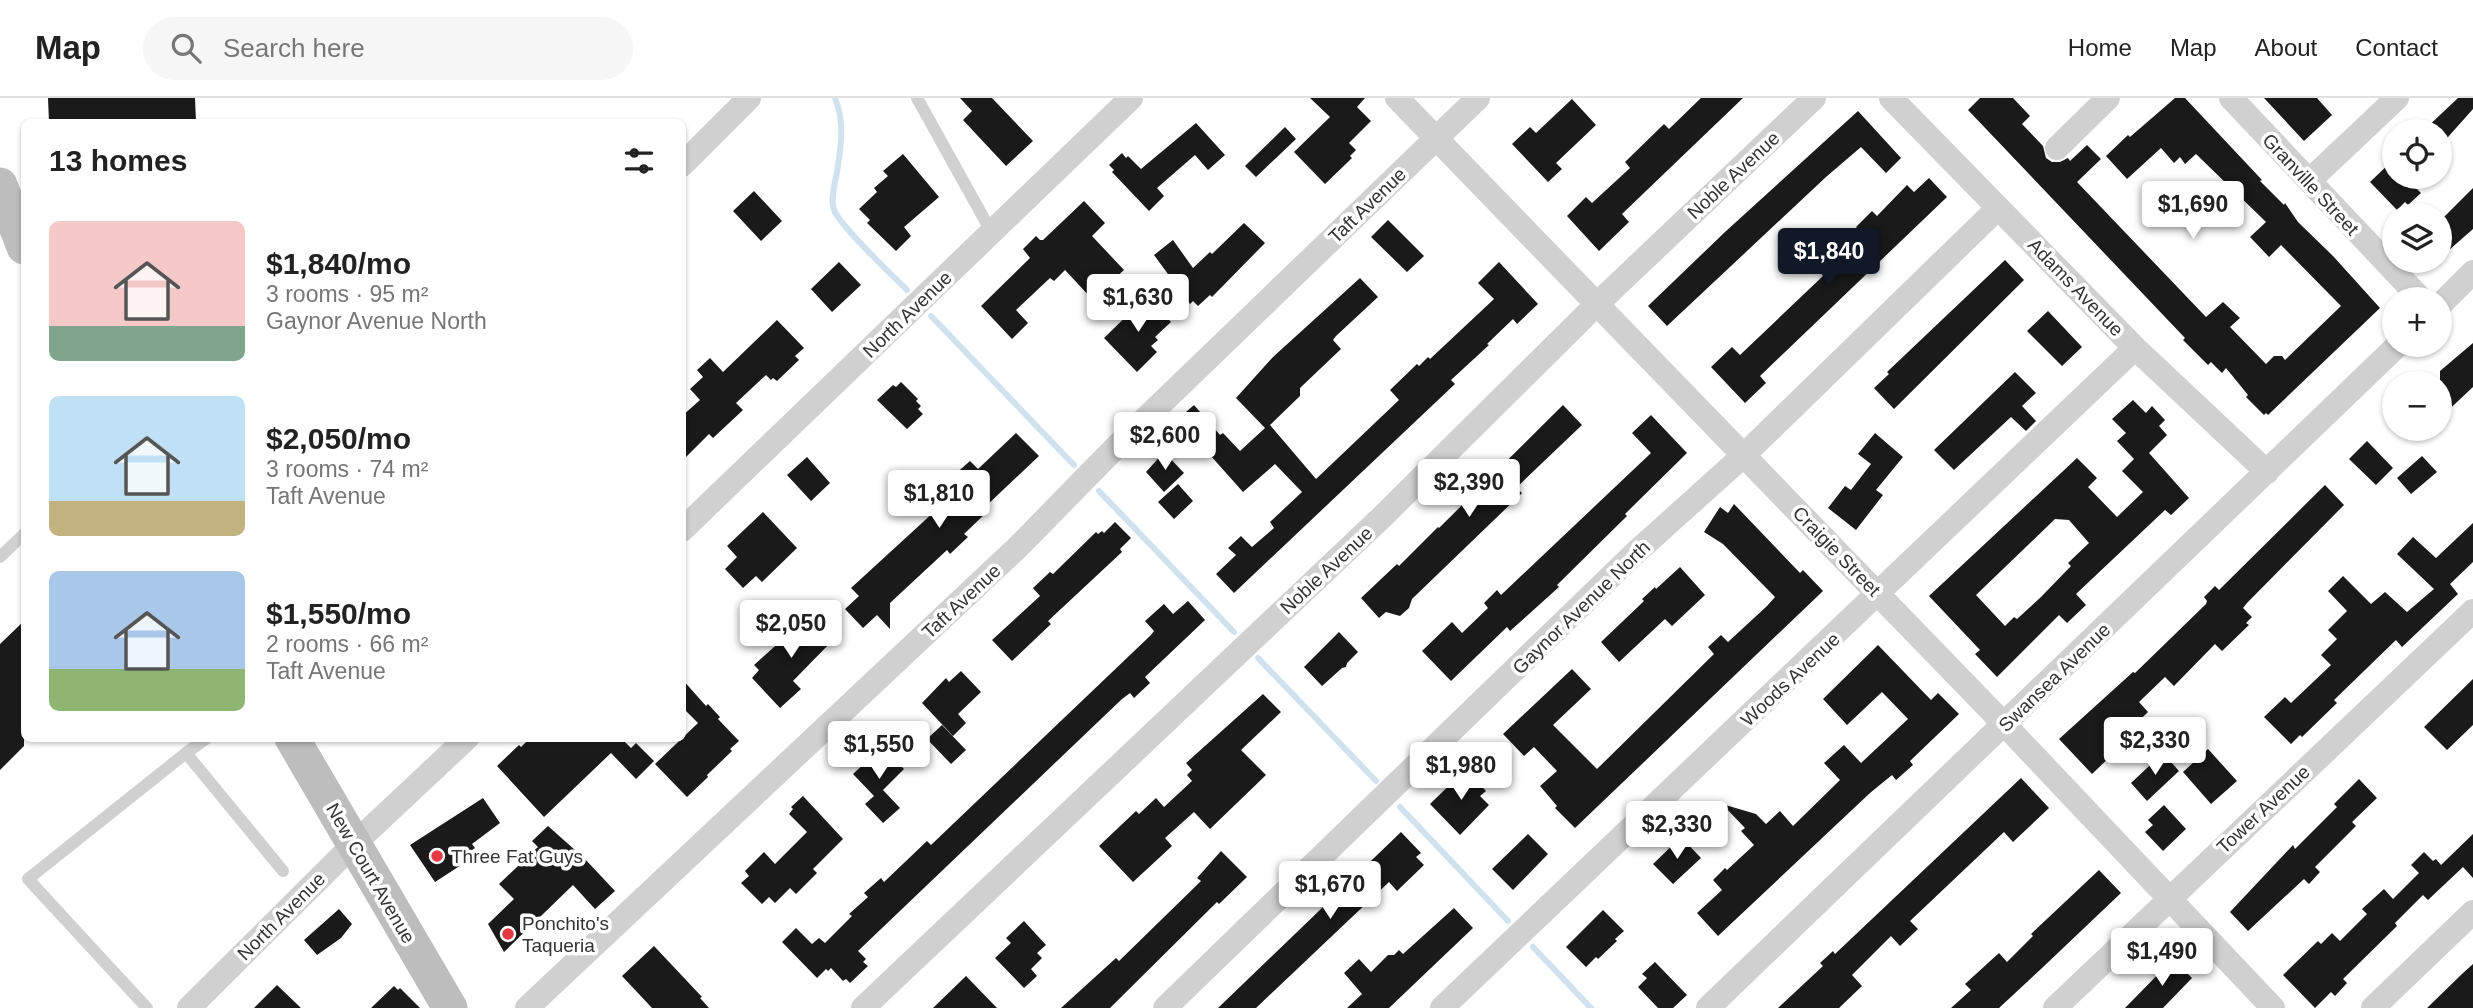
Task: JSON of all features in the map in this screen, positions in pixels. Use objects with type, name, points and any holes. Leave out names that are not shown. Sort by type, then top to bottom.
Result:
[{"type":"main road","points":[[0,185],[21,239]]},
{"type":"main road","name":"New Court Avenue","points":[[294,742],[450,1008]]},
{"type":"street","points":[[686,161],[749,98]]},
{"type":"street","name":"North Avenue","points":[[686,526],[1131,98]]},
{"type":"street","name":"Craigie Street","points":[[1397,98],[2005,724],[2273,1008]]},
{"type":"street","name":"Taft Avenue","points":[[527,1008],[1018,547],[1117,446],[1478,98]]},
{"type":"street","name":"Noble Avenue","points":[[863,1008],[1382,517],[1597,304],[1814,98]]},
{"type":"street","name":"Adams Avenue","points":[[1891,98],[2135,348],[2267,471]]},
{"type":"street","points":[[2057,148],[2108,98]]},
{"type":"street","name":"Granville Street","points":[[2231,98],[2410,287]]},
{"type":"street","points":[[2309,181],[2397,98]]},
{"type":"street","name":"Gaynor Avenue North","points":[[1165,1008],[1633,555],[1743,456],[1998,208]]},
{"type":"street","points":[[2452,292],[2473,272]]},
{"type":"street","name":"Woods Avenue","points":[[1443,1008],[2135,348]]},
{"type":"street","name":"Swansea Avenue","points":[[1708,1008],[2386,357]]},
{"type":"street","name":"Tower Avenue","points":[[2055,1008],[2473,611]]},
{"type":"street","name":"North Avenue","points":[[188,1008],[354,844],[463,742]]},
{"type":"street","points":[[2373,1008],[2473,912]]},
{"type":"lane","points":[[917,98],[992,233]]},
{"type":"lane","points":[[0,557],[21,537]]},
{"type":"lane","points":[[147,1008],[28,879],[201,742]]},
{"type":"lane","points":[[186,753],[283,871]]},
{"type":"building","points":[[48,98],[195,98],[196,119],[49,119]]},
{"type":"building","points":[[960,98],[992,98],[1033,141],[1006,166],[963,120],[972,111]]},
{"type":"building","points":[[1310,98],[1365,98],[1357,107],[1371,121],[1349,143],[1356,150],[1350,156],[1352,158],[1325,184],[1294,152],[1330,117]]},
{"type":"building","points":[[1701,98],[1743,98],[1622,214],[1629,222],[1599,251],[1567,216],[1586,197],[1592,203],[1630,168],[1625,162],[1664,124],[1669,129]]},
{"type":"building","points":[[1980,98],[2013,98],[2030,116],[2022,124],[2043,146],[2046,158],[2052,162],[2068,158],[2070,161],[2087,145],[2101,159],[2077,182],[2206,317],[2223,302],[2240,318],[2230,327],[2266,364],[2274,356],[2282,356],[2285,360],[2341,306],[2281,245],[2269,257],[2250,237],[2266,222],[2196,154],[2185,164],[2180,157],[2174,163],[2161,148],[2127,179],[2106,156],[2175,98],[2185,98],[2380,308],[2268,415],[2264,415],[2246,397],[2248,395],[2226,368],[2222,373],[2211,362],[2208,365],[2183,340],[2185,338],[1968,110]]},
{"type":"building","points":[[2264,98],[2317,98],[2332,115],[2304,141]]},
{"type":"building","points":[[2458,98],[2473,98],[2473,109],[2452,133],[2452,119],[2436,119]]},
{"type":"building","points":[[1572,99],[1596,125],[1556,163],[1562,169],[1548,182],[1512,144],[1530,127],[1536,133]]},
{"type":"building","points":[[1858,111],[1901,158],[1886,173],[1861,147],[1667,326],[1648,306]]},
{"type":"building","points":[[1196,123],[1225,155],[1208,170],[1195,155],[1157,188],[1164,196],[1149,211],[1112,172],[1114,170],[1109,165],[1122,153],[1141,169]]},
{"type":"building","points":[[1285,127],[1296,139],[1256,177],[1245,166]]},
{"type":"building","points":[[903,154],[939,197],[904,227],[911,236],[896,251],[867,223],[870,220],[859,209],[877,192],[874,188],[888,176],[883,171]]},
{"type":"building","points":[[2382,170],[2382,189],[2417,189],[2421,193],[2410,203],[2390,203],[2370,182]]},
{"type":"building","points":[[1929,178],[1947,197],[1760,376],[1766,383],[1745,403],[1711,367],[1732,347],[1740,355],[1865,236],[1856,227],[1872,211],[1877,216],[1907,185],[1914,192]]},
{"type":"building","points":[[2473,188],[2473,229],[2452,247],[2452,209]]},
{"type":"building","points":[[754,191],[782,221],[761,241],[733,211]]},
{"type":"building","points":[[1084,201],[1105,223],[1092,236],[1124,270],[1092,299],[1065,270],[1054,281],[1050,278],[1016,310],[1028,323],[1012,339],[981,306],[1030,258],[1023,249],[1036,236],[1043,240]]},
{"type":"building","points":[[1388,220],[1424,256],[1407,272],[1371,237]]},
{"type":"building","points":[[1244,223],[1265,243],[1212,297],[1210,295],[1198,306],[1193,301],[1190,304],[1154,255],[1173,240],[1193,268]]},
{"type":"building","points":[[2005,260],[2024,280],[1894,409],[1874,388],[1889,374],[1887,372]]},
{"type":"building","points":[[839,262],[861,285],[832,312],[811,289]]},
{"type":"building","points":[[1499,262],[1538,304],[1517,324],[1513,319],[1451,380],[1455,384],[1234,593],[1216,574],[1236,555],[1228,548],[1241,536],[1252,547],[1274,528],[1270,522],[1302,492],[1275,464],[1243,492],[1178,419],[1194,405],[1220,435],[1223,433],[1240,451],[1265,428],[1236,398],[1273,357],[1360,278],[1378,297],[1336,336],[1333,340],[1341,349],[1300,388],[1300,396],[1270,425],[1316,479],[1399,400],[1390,390],[1417,364],[1419,366],[1428,357],[1430,359],[1494,299],[1478,283]]},
{"type":"building","points":[[1147,296],[1171,322],[1155,337],[1158,340],[1151,346],[1157,352],[1137,372],[1104,338]]},
{"type":"building","points":[[2048,311],[2082,347],[2062,366],[2027,331]]},
{"type":"building","points":[[777,320],[804,348],[795,356],[799,360],[777,381],[766,375],[736,403],[743,410],[713,438],[709,434],[686,457],[686,412],[700,400],[690,389],[703,377],[697,370],[710,358],[723,372]]},
{"type":"building","points":[[2473,343],[2473,387],[2452,407],[2452,371],[2440,371]]},
{"type":"building","points":[[2015,372],[2036,393],[2022,406],[2036,421],[2026,431],[2011,417],[1954,470],[1934,450]]},
{"type":"building","points":[[901,382],[918,399],[916,401],[921,406],[918,409],[923,414],[907,429],[877,400],[893,385],[896,387]]},
{"type":"building","points":[[2133,400],[2146,413],[2152,406],[2165,420],[2159,426],[2167,435],[2149,453],[2189,498],[2171,515],[2165,510],[2076,594],[2086,605],[2067,623],[2059,615],[1997,677],[1975,654],[1980,650],[1929,596],[2077,458],[2097,478],[2088,487],[2117,517],[2143,492],[2122,471],[2134,459],[2117,441],[2126,433],[2112,419]],"holes":[[[2055,519],[2069,520],[2089,543],[2068,563],[2071,566],[2041,597],[2005,626],[1976,595]]]},
{"type":"building","points":[[1563,405],[1582,425],[1516,488],[1522,493],[1412,599],[1409,608],[1400,616],[1386,612],[1379,618],[1361,598],[1439,528]]},
{"type":"building","points":[[1651,415],[1687,453],[1557,585],[1559,587],[1510,631],[1507,627],[1451,681],[1422,651],[1452,622],[1462,633],[1488,608],[1484,603],[1497,590],[1501,595],[1651,453],[1632,433]]},
{"type":"building","points":[[1016,433],[1039,456],[985,507],[988,511],[964,534],[968,537],[950,554],[947,550],[890,603],[890,629],[877,615],[863,628],[845,609],[859,596],[851,588],[935,511],[944,500],[945,483],[970,461],[978,469]]},
{"type":"building","points":[[1875,433],[1903,457],[1876,490],[1883,495],[1856,530],[1828,508],[1845,486],[1851,490],[1871,464],[1858,454]]},
{"type":"building","points":[[2367,441],[2393,468],[2376,485],[2349,459]]},
{"type":"building","points":[[1164,452],[1184,473],[1164,492],[1146,472]]},
{"type":"building","points":[[2422,456],[2437,472],[2411,494],[2397,478]]},
{"type":"building","points":[[807,457],[830,483],[811,501],[787,475]]},
{"type":"building","points":[[1178,484],[1193,501],[1174,519],[1158,502]]},
{"type":"building","points":[[2325,485],[2344,505],[2243,608],[2252,617],[2246,623],[2249,625],[2222,651],[2215,644],[2174,686],[2165,677],[2139,702],[2148,712],[2110,749],[2114,753],[2092,774],[2059,739],[2135,673],[2206,604],[2204,597],[2215,586],[2219,590]]},
{"type":"building","points":[[1734,504],[1800,573],[1803,570],[1823,591],[1575,828],[1555,808],[1557,806],[1540,786],[1557,771],[1534,747],[1524,756],[1503,734],[1572,669],[1591,689],[1553,725],[1597,769],[1714,654],[1708,647],[1721,635],[1728,642],[1767,606],[1775,597],[1723,544],[1704,532],[1720,507],[1728,513]]},
{"type":"building","points":[[763,512],[797,548],[762,582],[756,576],[743,588],[725,569],[737,557],[727,546]]},
{"type":"building","points":[[1115,522],[1131,538],[1120,549],[1122,552],[1048,621],[1051,624],[1012,661],[992,640],[1040,596],[1033,588],[1050,572],[1053,574],[1096,532],[1104,533]]},
{"type":"building","points":[[2473,523],[2473,562],[2450,584],[2458,594],[2402,647],[2396,640],[2334,700],[2337,703],[2291,744],[2264,717],[2285,697],[2291,703],[2331,665],[2321,655],[2337,639],[2328,630],[2347,611],[2328,591],[2343,576],[2371,604],[2385,592],[2407,612],[2434,589],[2397,554],[2413,537],[2436,558]]},
{"type":"building","points":[[1680,567],[1705,595],[1672,626],[1665,619],[1619,662],[1601,642],[1644,601],[1642,599]]},
{"type":"building","points":[[1188,601],[1205,620],[1145,677],[1150,683],[1134,698],[1130,693],[1122,699],[858,951],[866,959],[863,962],[868,966],[850,983],[846,979],[843,981],[831,968],[817,978],[782,942],[796,928],[812,944],[819,938],[825,943],[852,916],[849,914],[868,897],[864,893],[881,878],[884,882],[927,841],[931,845],[1151,635],[1154,631],[1145,621],[1164,604],[1173,614]]},
{"type":"building","points":[[809,616],[812,619],[815,617],[835,638],[793,681],[801,689],[780,708],[752,678],[759,670],[754,665]]},
{"type":"building","points":[[21,624],[21,742],[24,742],[24,746],[0,770],[0,644]]},
{"type":"building","points":[[1339,632],[1358,652],[1346,667],[1322,686],[1304,667]]},
{"type":"building","points":[[1878,645],[1931,700],[1938,693],[1959,714],[1910,761],[1913,765],[1896,780],[1892,775],[1870,793],[1718,936],[1697,913],[1722,890],[1713,880],[1754,845],[1741,831],[1745,828],[1722,804],[1756,814],[1766,824],[1780,811],[1793,826],[1840,780],[1824,763],[1844,745],[1861,763],[1908,719],[1882,692],[1847,725],[1823,699]]},
{"type":"building","points":[[961,671],[981,692],[958,714],[966,723],[953,736],[922,703],[946,678],[949,682]]},
{"type":"building","points":[[2473,679],[2473,725],[2447,750],[2424,727]]},
{"type":"building","points":[[686,684],[720,717],[718,719],[739,741],[687,797],[655,764],[678,742],[686,742],[686,734],[698,723],[686,711]]},
{"type":"building","points":[[1263,694],[1281,712],[1241,750],[1266,775],[1210,829],[1194,812],[1165,838],[1172,846],[1133,882],[1099,846],[1136,811],[1139,814],[1156,798],[1164,807],[1192,781],[1187,775],[1192,770],[1186,763]]},
{"type":"building","points":[[942,725],[966,750],[951,764],[927,739]]},
{"type":"building","points":[[526,742],[625,742],[631,748],[636,743],[654,761],[636,779],[611,753],[544,817],[497,766],[519,745],[521,747]]},
{"type":"building","points":[[878,743],[904,769],[883,790],[900,808],[883,823],[865,804],[874,796],[853,774],[868,760],[864,756]]},
{"type":"building","points":[[2208,749],[2237,781],[2211,804],[2183,772]]},
{"type":"building","points":[[2163,753],[2179,771],[2147,801],[2131,783]]},
{"type":"building","points":[[1466,769],[1486,791],[1480,796],[1489,805],[1460,835],[1430,804]]},
{"type":"building","points":[[2021,778],[2049,808],[2013,842],[2004,832],[1910,921],[1918,929],[1900,946],[1891,936],[1852,975],[1862,986],[1839,1008],[1778,1008],[1823,966],[1820,963],[1833,951],[1835,954]]},
{"type":"building","points":[[2359,779],[2377,798],[2352,822],[2356,826],[2315,867],[2320,872],[2309,884],[2304,879],[2248,931],[2230,912],[2293,845],[2295,849],[2337,807],[2334,804]]},
{"type":"building","points":[[803,796],[843,839],[813,869],[817,873],[796,894],[790,888],[775,903],[769,897],[762,904],[741,883],[749,876],[745,871],[764,852],[775,864],[807,832],[789,814],[793,809],[791,807]]},
{"type":"building","points":[[483,798],[500,823],[472,844],[475,848],[468,853],[472,858],[435,882],[410,845]]},
{"type":"building","points":[[2164,805],[2186,829],[2163,851],[2145,832],[2153,825],[2148,820]]},
{"type":"building","points":[[548,826],[615,891],[595,909],[573,885],[504,952],[488,924],[514,899],[499,884],[538,847],[532,841]]},
{"type":"building","points":[[1401,832],[1421,853],[1416,857],[1424,865],[1397,891],[1389,882],[1256,1008],[1218,1008]]},
{"type":"building","points":[[1528,834],[1548,854],[1513,890],[1492,869]]},
{"type":"building","points":[[2473,834],[2473,878],[2463,867],[2428,900],[2423,895],[2395,923],[2397,926],[2343,979],[2347,983],[2335,996],[2331,992],[2315,1008],[2283,975],[2318,941],[2321,944],[2332,933],[2340,941],[2367,914],[2362,909],[2384,889],[2393,899],[2419,873],[2411,865],[2424,852],[2441,865]]},
{"type":"building","points":[[1681,837],[1701,858],[1673,884],[1653,864]]},
{"type":"building","points":[[1221,851],[1247,877],[1219,904],[1217,902],[1110,1008],[1061,1008],[1116,958],[1119,961],[1201,881],[1197,878]]},
{"type":"building","points":[[2099,870],[2121,893],[2041,969],[1999,1008],[1951,1008],[1971,990],[1965,984],[1999,953],[2007,962],[2033,936],[2031,934]]},
{"type":"building","points":[[1454,908],[1473,928],[1389,1008],[1347,1008],[1362,994],[1344,973],[1359,959],[1371,972],[1388,955],[1394,955],[1399,950],[1403,954]]},
{"type":"building","points":[[339,909],[352,924],[341,938],[317,955],[304,940]]},
{"type":"building","points":[[1603,910],[1624,931],[1598,959],[1596,957],[1586,967],[1566,947]]},
{"type":"building","points":[[1024,921],[1046,945],[1037,953],[1042,958],[1031,969],[1037,976],[1024,988],[995,958],[1011,943],[1006,938]]},
{"type":"building","points":[[654,946],[709,1008],[652,1008],[622,976]]},
{"type":"building","points":[[2173,959],[2192,978],[2163,1008],[2125,1008]]},
{"type":"building","points":[[1655,962],[1687,995],[1673,1008],[1658,1008],[1638,987],[1647,978],[1642,974]]},
{"type":"building","points":[[2473,964],[2473,1008],[2427,1008],[2463,973]]},
{"type":"building","points":[[966,976],[997,1008],[933,1008]]},
{"type":"building","points":[[277,985],[301,1008],[254,1008]]},
{"type":"building","points":[[394,986],[398,990],[400,988],[420,1008],[371,1008]]},
{"type":"waterway","points":[[835,98],[841,135],[833,196],[834,210],[856,239],[907,290]]},
{"type":"waterway","points":[[931,316],[1074,465]]},
{"type":"waterway","points":[[1099,491],[1234,632]]},
{"type":"waterway","points":[[1258,658],[1376,781]]},
{"type":"waterway","points":[[1400,807],[1508,921]]},
{"type":"waterway","points":[[1533,947],[1591,1008]]},
{"type":"place","name":"Three Fat Guys","points":[[437,856]]},
{"type":"place","name":"Ponchito's Taqueria","points":[[508,934]]}]
